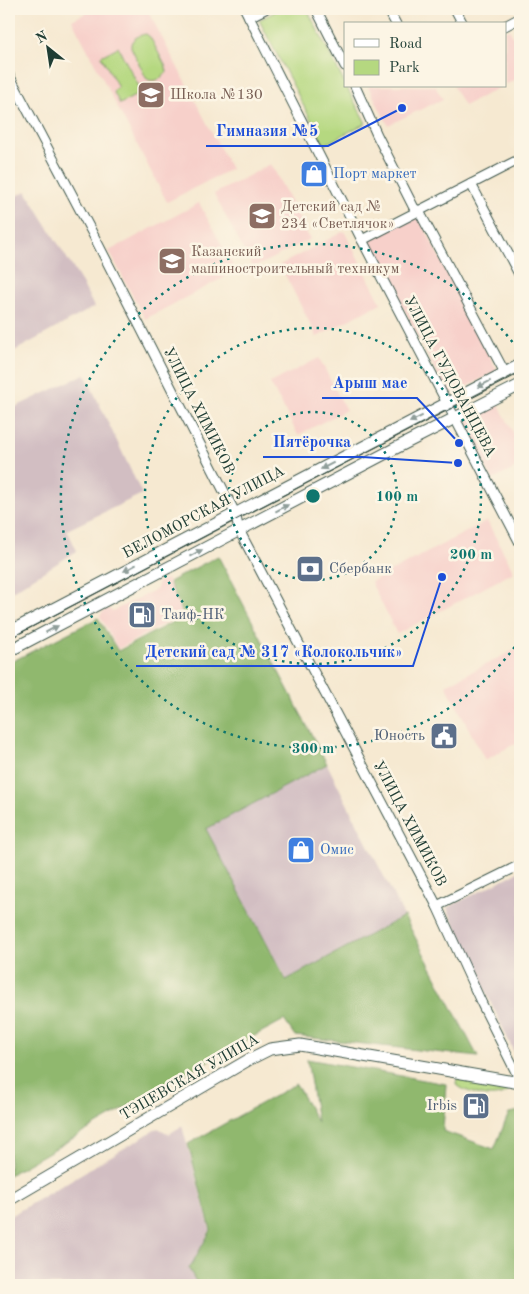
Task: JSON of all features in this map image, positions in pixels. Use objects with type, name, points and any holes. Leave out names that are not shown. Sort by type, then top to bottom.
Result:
[{"type":"main road","name":"БЕЛОМОРСКАЯ УЛИЦА","points":[[9,632],[520,365]]},
{"type":"main road","name":"БЕЛОМОРСКАЯ УЛИЦА","points":[[9,651],[376,458],[520,385]]},
{"type":"main road","name":"ТЭЦЕВСКАЯ УЛИЦА","points":[[9,1200],[270,1049],[300,1045],[518,1083]]},
{"type":"street","points":[[247,13],[265,9]]},
{"type":"street","points":[[316,9],[344,64]]},
{"type":"street","points":[[388,9],[395,22]]},
{"type":"street","points":[[455,9],[462,22]]},
{"type":"street","name":"УЛИЦА ГУДОВАНЦЕВА","points":[[247,13],[362,240],[520,543]]},
{"type":"street","points":[[506,25],[520,18]]},
{"type":"street","name":"УЛИЦА ХИМИКОВ","points":[[9,75],[235,514],[239,530],[437,906],[482,1004],[517,1074],[518,1083]]},
{"type":"street","points":[[355,88],[414,208],[419,211],[506,373]]},
{"type":"street","points":[[362,240],[520,159]]},
{"type":"street","points":[[471,184],[520,276]]},
{"type":"street","points":[[437,906],[520,865]]},
{"type":"shaded area","name":"Школа №130","points":[[94,9],[147,9],[231,169],[167,202],[72,20]]},
{"type":"shaded area","points":[[509,29],[520,50],[520,77],[506,84],[506,30]]},
{"type":"shaded area","points":[[369,88],[436,88],[443,99],[388,125]]},
{"type":"shaded area","points":[[454,88],[498,88],[464,106]]},
{"type":"shaded area","name":"Детский сад № 234 «Светлячок»","points":[[271,164],[310,239],[253,268],[214,194]]},
{"type":"shaded area","points":[[26,191],[82,283],[94,307],[9,354],[9,200]]},
{"type":"shaded area","name":"Казанский машиностроительный техникум","points":[[199,203],[236,271],[145,319],[109,251]]},
{"type":"shaded area","points":[[418,215],[497,371],[452,394],[451,392],[447,394],[395,295],[369,240]]},
{"type":"shaded area","points":[[344,231],[381,303],[317,337],[280,265]]},
{"type":"shaded area","points":[[319,358],[346,410],[298,435],[270,383]]},
{"type":"shaded area","points":[[85,374],[142,494],[67,530],[77,551],[9,593],[9,410]]},
{"type":"shaded area","points":[[498,403],[520,446],[520,466],[493,480],[462,421]]},
{"type":"shaded area","points":[[487,521],[514,572],[397,634],[371,582]]},
{"type":"shaded area","points":[[167,579],[182,614],[118,649],[100,616],[106,608],[113,611],[157,589],[158,582]]},
{"type":"shaded area","points":[[520,647],[520,741],[485,760],[446,685]]},
{"type":"shaded area","points":[[327,764],[404,916],[287,980],[206,829]]},
{"type":"shaded area","points":[[520,871],[520,1065],[447,908]]},
{"type":"shaded area","points":[[182,1126],[210,1230],[189,1269],[198,1285],[9,1285],[9,1217],[158,1128],[169,1134]]},
{"type":"green space","points":[[280,9],[307,9],[344,82],[344,88],[347,88],[366,123],[324,145],[259,20]]},
{"type":"green space","points":[[146,34],[150,37],[167,72],[155,80],[146,78],[131,47],[133,40],[138,36]]},
{"type":"green space","points":[[118,47],[142,92],[120,104],[113,91],[118,87],[101,56]]},
{"type":"green space","points":[[218,556],[327,764],[206,829],[286,980],[404,916],[478,1057],[295,1036],[284,1020],[206,1062],[9,1175],[9,663],[98,618],[118,651],[184,616],[169,582]]},
{"type":"green space","points":[[307,1059],[446,1084],[443,1131],[494,1149],[509,1113],[520,1111],[520,1285],[198,1285],[189,1269],[211,1230],[188,1144],[296,1084],[317,1122]]},
{"type":"green space","points":[[457,1079],[506,1088],[509,1091],[496,1096],[482,1095],[457,1086]]},
{"type":"tram line","points":[[9,639],[520,373]]},
{"type":"place","name":"Школа №130","points":[[151,95]]},
{"type":"place","name":"Гимназия №5","points":[[402,108]]},
{"type":"place","name":"Порт маркет","points":[[314,174]]},
{"type":"place","name":"Детский сад № 234 «Светлячок»","points":[[262,216]]},
{"type":"place","name":"Казанский машиностроительный техникум","points":[[172,261]]},
{"type":"place","name":"Арыш мае","points":[[459,443]]},
{"type":"place","name":"Пятёрочка","points":[[458,463]]},
{"type":"place","name":"Сбербанк","points":[[310,569]]},
{"type":"place","name":"Детский сад № 317 «Колокольчик»","points":[[442,577]]},
{"type":"place","name":"Таиф-НК","points":[[142,615]]},
{"type":"place","name":"Юность","points":[[444,736]]},
{"type":"place","name":"Омис","points":[[301,850]]},
{"type":"place","name":"Irbis","points":[[476,1106]]}]
